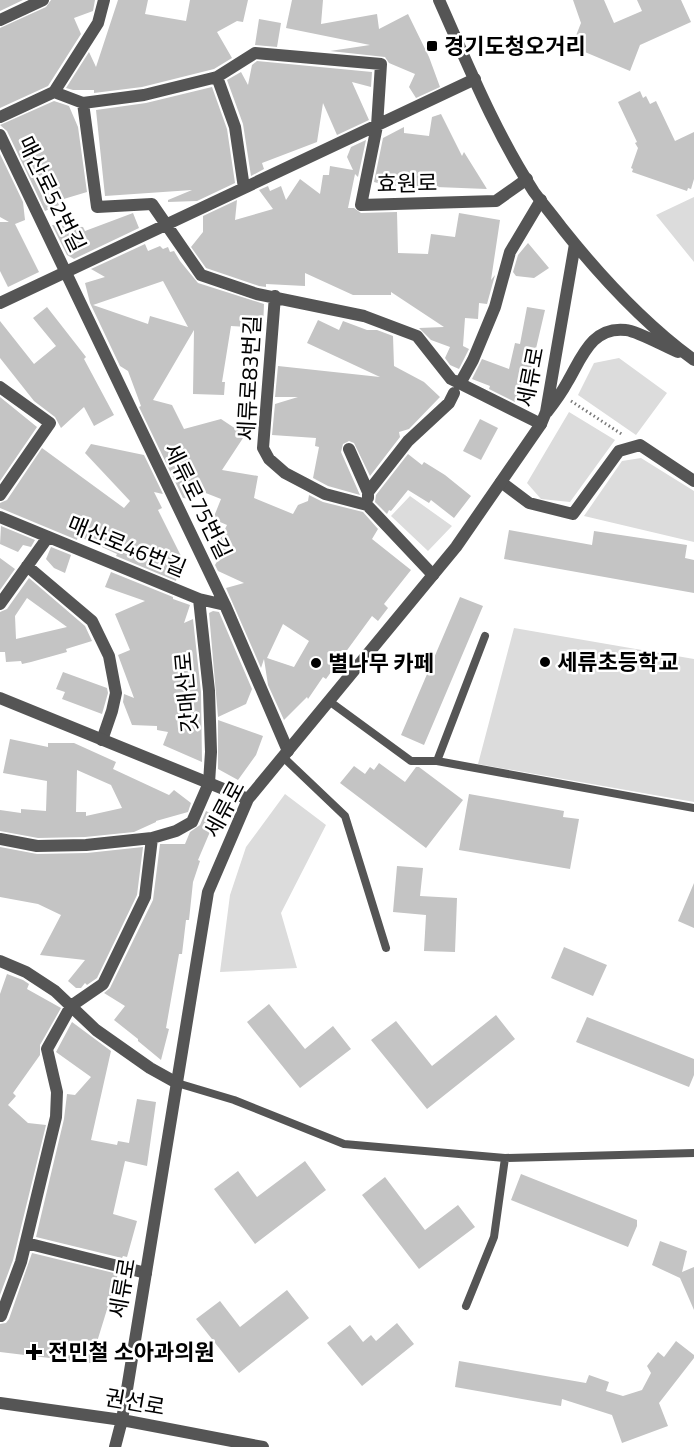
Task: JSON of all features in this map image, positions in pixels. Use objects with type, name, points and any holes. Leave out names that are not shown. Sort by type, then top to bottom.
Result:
[{"type":"street","points":[[0,21],[43,0]]},
{"type":"street","points":[[105,0],[98,23],[54,92],[83,103],[144,95],[216,77],[255,53],[381,64],[377,126]]},
{"type":"street","points":[[439,0],[499,130],[541,200],[616,291],[651,325],[693,359]]},
{"type":"street","points":[[216,77],[235,127],[244,188]]},
{"type":"street","points":[[0,303],[475,80]]},
{"type":"street","name":"매산로52번길","points":[[0,117],[54,92]]},
{"type":"street","name":"세류로83번길","points":[[83,103],[97,207],[152,204],[201,275],[257,294],[364,316],[417,336],[451,379],[544,418]]},
{"type":"street","name":"효원로","points":[[377,126],[361,205],[496,201],[527,179]]},
{"type":"street","name":"매산로52번길","points":[[0,135],[66,272]]},
{"type":"street","points":[[463,378],[495,307],[510,252],[541,200]]},
{"type":"street","name":"세류로","points":[[115,1447],[122,1420],[208,892],[248,799],[456,547],[544,418],[575,244]]},
{"type":"street","name":"세류로75번길","points":[[66,272],[225,605],[285,754]]},
{"type":"street","name":"세류로83번길","points":[[274,296],[263,448],[269,459],[285,473],[325,494],[368,499]]},
{"type":"street","points":[[544,418],[592,341],[606,332],[626,330],[634,332],[693,359]]},
{"type":"street","points":[[0,387],[50,423],[0,495]]},
{"type":"street","points":[[368,499],[408,441],[448,403],[454,393]]},
{"type":"street","points":[[501,482],[529,502],[573,514],[619,451],[640,445],[694,481]]},
{"type":"street","points":[[349,449],[368,499],[433,575]]},
{"type":"street","name":"매산로46번길","points":[[0,517],[199,599],[225,605]]},
{"type":"street","name":"매산로46번길","points":[[0,604],[48,537]]},
{"type":"street","points":[[27,566],[92,621],[109,656],[116,693],[102,740]]},
{"type":"street","name":"갓매산로","points":[[199,599],[209,691],[211,752],[209,783]]},
{"type":"street","name":"갓매산로","points":[[0,698],[248,799]]},
{"type":"street","points":[[0,839],[37,846],[76,846],[152,838],[176,831],[192,822],[209,783]]},
{"type":"street","points":[[2,1316],[21,1262],[57,1117],[57,1092],[47,1048],[71,1006],[103,984],[132,926],[145,897],[152,838]]},
{"type":"street","points":[[0,961],[26,972],[55,991],[96,1030],[150,1068],[177,1083]]},
{"type":"street","points":[[26,1243],[146,1274]]},
{"type":"street","name":"권선로","points":[[0,1403],[122,1420],[262,1447]]},
{"type":"lane","points":[[437,761],[484,636]]},
{"type":"lane","points":[[329,701],[411,761],[437,761],[694,807]]},
{"type":"lane","points":[[285,754],[345,816],[386,948]]},
{"type":"lane","points":[[177,1083],[234,1100],[344,1144],[505,1158],[694,1153]]},
{"type":"lane","points":[[466,1306],[494,1237],[505,1158]]},
{"type":"path","points":[[566,398],[640,445]]},
{"type":"shaded area","points":[[694,197],[694,262],[656,215]]},
{"type":"shaded area","points":[[619,358],[667,393],[636,435],[578,395],[594,363]]},
{"type":"shaded area","points":[[569,412],[615,440],[570,502],[541,499],[527,483]]},
{"type":"shaded area","points":[[641,458],[694,491],[694,542],[584,516],[622,461]]},
{"type":"shaded area","points":[[410,496],[452,526],[428,551],[391,516]]},
{"type":"shaded area","points":[[514,628],[694,659],[694,802],[478,764]]},
{"type":"shaded area","points":[[285,794],[326,825],[281,913],[297,968],[220,972],[230,895],[246,847]]},
{"type":"building","points":[[0,0],[23,0],[0,11]]},
{"type":"building","points":[[51,0],[95,0],[93,11],[74,18],[81,34],[48,86],[0,108],[0,28],[46,7]]},
{"type":"building","points":[[118,0],[148,0],[145,14],[186,21],[190,0],[248,0],[243,22],[237,21],[217,32],[232,58],[214,69],[142,87],[94,93],[94,90],[66,88],[89,52],[96,67]]},
{"type":"building","points":[[292,0],[323,0],[321,24],[377,14],[379,29],[408,14],[429,57],[440,87],[416,98],[409,87],[415,74],[389,63],[385,57],[330,51],[370,45],[286,28]]},
{"type":"building","points":[[573,0],[604,0],[614,23],[642,11],[637,0],[681,0],[691,22],[640,45],[630,71],[573,47],[581,23]]},
{"type":"building","points":[[259,19],[281,23],[277,47],[255,45]]},
{"type":"building","points":[[257,61],[372,72],[371,87],[352,82],[369,120],[337,135],[323,103],[317,142],[262,163],[264,169],[251,176],[243,124],[227,80],[241,72],[248,85],[252,65]]},
{"type":"building","points":[[212,87],[227,129],[235,183],[197,201],[168,202],[192,190],[105,196],[96,110],[146,103]]},
{"type":"building","points":[[640,91],[643,98],[646,96],[650,104],[656,101],[675,141],[694,132],[694,179],[691,189],[688,188],[687,191],[632,172],[631,168],[638,148],[635,143],[637,142],[618,102]]},
{"type":"building","points":[[54,101],[69,106],[78,127],[87,192],[57,201],[59,205],[45,211],[7,131],[0,125]]},
{"type":"building","points":[[441,114],[462,156],[464,152],[487,189],[385,185],[374,182],[383,138],[404,127],[404,133],[429,136],[432,117]]},
{"type":"building","points":[[366,140],[358,177],[355,174],[348,208],[354,208],[361,213],[397,212],[398,253],[428,254],[431,234],[455,237],[459,213],[500,220],[491,280],[495,275],[487,304],[479,303],[478,319],[465,318],[463,346],[469,349],[459,369],[450,365],[445,358],[450,347],[431,340],[419,328],[444,327],[391,292],[391,295],[353,295],[305,273],[305,286],[266,284],[266,287],[259,286],[206,268],[191,247],[203,232],[203,216],[237,200],[235,220],[273,209],[259,190],[268,186],[270,191],[281,186],[286,200],[300,179],[320,194],[323,175],[329,175],[330,166],[353,170],[347,157],[351,147]]},
{"type":"building","points":[[0,154],[23,202],[25,220],[15,224],[39,272],[8,287],[0,271],[0,222],[9,222],[0,217]]},
{"type":"building","points":[[133,213],[139,228],[74,259],[67,255],[52,225],[83,227],[85,231]]},
{"type":"building","points":[[528,243],[549,268],[534,278],[516,276],[513,272],[518,255]]},
{"type":"building","points":[[145,244],[148,251],[160,246],[163,249],[168,247],[170,252],[174,251],[198,283],[264,304],[263,328],[231,326],[222,382],[225,382],[224,395],[193,394],[194,330],[153,400],[172,405],[184,429],[221,419],[245,435],[222,470],[258,476],[254,498],[293,514],[298,505],[308,501],[309,495],[323,502],[363,512],[378,529],[372,539],[411,570],[384,604],[388,608],[378,621],[372,616],[326,679],[323,677],[308,699],[307,697],[284,720],[268,685],[264,659],[261,668],[226,588],[244,583],[218,571],[215,565],[219,558],[212,555],[227,525],[213,519],[221,499],[193,488],[191,499],[183,498],[139,407],[141,406],[128,371],[120,366],[90,303],[85,283],[105,277],[91,269]],"holes":[[[163,281],[188,327],[150,316],[148,324],[93,305]],[[283,624],[309,641],[294,667],[267,658]]]},
{"type":"building","points":[[47,307],[86,357],[84,359],[114,415],[94,426],[84,407],[61,428],[55,417],[34,401],[0,358],[0,321],[34,364],[56,346],[33,318]]},
{"type":"building","points":[[527,307],[545,310],[530,374],[526,373],[515,402],[489,389],[490,386],[472,379],[482,359],[509,369],[515,343],[520,344]]},
{"type":"building","points":[[318,320],[339,330],[343,321],[393,336],[394,366],[424,382],[440,397],[409,429],[399,432],[400,437],[370,476],[354,443],[349,441],[343,444],[341,452],[360,495],[328,486],[313,478],[319,447],[315,446],[316,438],[272,435],[275,404],[298,397],[275,397],[278,366],[380,377],[307,343]]},
{"type":"building","points":[[0,397],[37,427],[0,481]]},
{"type":"building","points":[[480,419],[498,428],[481,460],[463,451]]},
{"type":"building","points":[[91,444],[144,455],[163,494],[154,492],[162,508],[158,510],[181,556],[176,581],[116,556],[117,554],[78,536],[77,540],[0,508],[0,503],[7,500],[42,448],[124,508],[130,501],[85,453]]},
{"type":"building","points":[[408,454],[422,465],[424,462],[445,475],[471,496],[454,518],[431,500],[429,503],[408,490],[387,514],[375,502],[376,495]]},
{"type":"building","points":[[1,526],[35,540],[31,547],[23,545],[18,552],[0,544]]},
{"type":"building","name":"세류초등학교","points":[[509,530],[592,545],[594,531],[687,545],[685,558],[694,560],[694,593],[504,559]]},
{"type":"building","points":[[51,547],[71,555],[65,573],[54,568],[46,559]]},
{"type":"building","points":[[0,558],[15,569],[0,590]]},
{"type":"building","points":[[111,572],[190,605],[184,623],[193,619],[201,692],[202,762],[163,745],[168,732],[157,730],[157,726],[132,725],[123,702],[124,694],[134,698],[118,655],[130,650],[115,614],[145,601],[105,587]]},
{"type":"building","points":[[29,578],[85,626],[92,641],[66,649],[67,652],[31,662],[22,664],[21,661],[6,662],[5,652],[0,652],[0,612],[7,609]],"holes":[[[27,598],[67,627],[16,639],[15,616]]]},
{"type":"building","points":[[460,597],[483,606],[424,745],[401,735]]},
{"type":"building","points":[[219,612],[252,689],[246,704],[218,717],[209,613]]},
{"type":"building","points":[[63,672],[107,688],[108,693],[102,714],[62,699],[65,692],[56,689]]},
{"type":"building","points":[[218,720],[263,736],[256,755],[238,780],[218,769]]},
{"type":"building","points":[[10,739],[48,747],[48,743],[74,743],[116,762],[113,769],[169,795],[174,790],[191,803],[188,812],[156,821],[134,832],[85,837],[38,838],[0,831],[0,810],[21,813],[21,809],[46,811],[47,781],[3,773]],"holes":[[[77,770],[111,785],[122,808],[86,816],[86,812],[76,812]]]},
{"type":"building","points":[[379,763],[405,782],[416,767],[419,767],[463,800],[426,848],[340,783],[354,766],[365,774],[370,767],[374,770]]},
{"type":"building","points":[[469,794],[564,811],[563,817],[579,819],[570,869],[459,850]]},
{"type":"building","points":[[206,811],[212,814],[215,820],[198,860],[200,861],[193,882],[189,920],[186,920],[182,954],[179,954],[166,1028],[169,1029],[161,1060],[114,1020],[125,1006],[104,993],[110,988],[153,900],[160,844],[185,844],[190,832],[200,825]]},
{"type":"building","points":[[0,847],[37,854],[87,853],[143,847],[137,895],[97,978],[87,985],[85,983],[81,988],[76,988],[68,981],[85,960],[40,955],[61,915],[38,904],[0,897]]},
{"type":"building","points":[[397,866],[423,868],[420,896],[457,898],[455,952],[424,951],[426,915],[393,912]]},
{"type":"building","points":[[694,883],[694,928],[678,921]]},
{"type":"building","points":[[564,947],[607,965],[593,996],[551,978]]},
{"type":"building","points":[[7,974],[23,980],[29,984],[27,989],[61,1008],[40,1045],[40,1055],[13,1093],[16,1096],[8,1105],[28,1123],[46,1125],[13,1260],[0,1295],[0,994]]},
{"type":"building","points":[[269,1004],[305,1049],[333,1026],[351,1049],[300,1088],[247,1022]]},
{"type":"building","points":[[496,1015],[515,1039],[427,1109],[371,1040],[396,1021],[432,1066]]},
{"type":"building","points":[[587,1017],[694,1059],[694,1075],[689,1087],[576,1042]]},
{"type":"building","points":[[72,1022],[111,1051],[91,1140],[117,1145],[118,1141],[129,1143],[137,1099],[156,1102],[147,1166],[125,1161],[113,1214],[137,1221],[127,1257],[122,1258],[36,1237],[64,1119],[67,1094],[75,1095],[91,1077],[56,1052]]},
{"type":"building","points":[[305,1161],[326,1190],[255,1244],[214,1189],[238,1171],[257,1197]]},
{"type":"building","points":[[521,1174],[637,1220],[637,1226],[628,1247],[511,1200]]},
{"type":"building","points":[[385,1177],[425,1230],[458,1205],[475,1227],[419,1269],[362,1195]]},
{"type":"building","points":[[660,1241],[687,1251],[682,1272],[694,1267],[694,1310],[680,1278],[652,1265]]},
{"type":"building","points":[[32,1253],[118,1274],[91,1363],[0,1352],[0,1324],[6,1323],[9,1319]]},
{"type":"building","points":[[287,1290],[309,1318],[239,1373],[196,1319],[220,1301],[240,1327]]},
{"type":"building","points":[[397,1323],[414,1344],[362,1386],[327,1343],[350,1325],[363,1342],[371,1335],[376,1341]]},
{"type":"building","points":[[676,1341],[694,1355],[694,1358],[659,1403],[668,1426],[622,1443],[612,1415],[562,1399],[561,1406],[455,1387],[459,1361],[586,1383],[589,1375],[609,1382],[606,1391],[623,1396],[642,1390],[651,1373],[647,1366],[658,1352],[664,1357]]},
{"type":"place","name":"경기도청오거리","points":[[432,46]]},
{"type":"place","name":"세류초등학교","points":[[545,662]]},
{"type":"place","name":"별나무 카페","points":[[316,663]]},
{"type":"place","name":"전민철 소아과의원","points":[[34,1352]]}]
